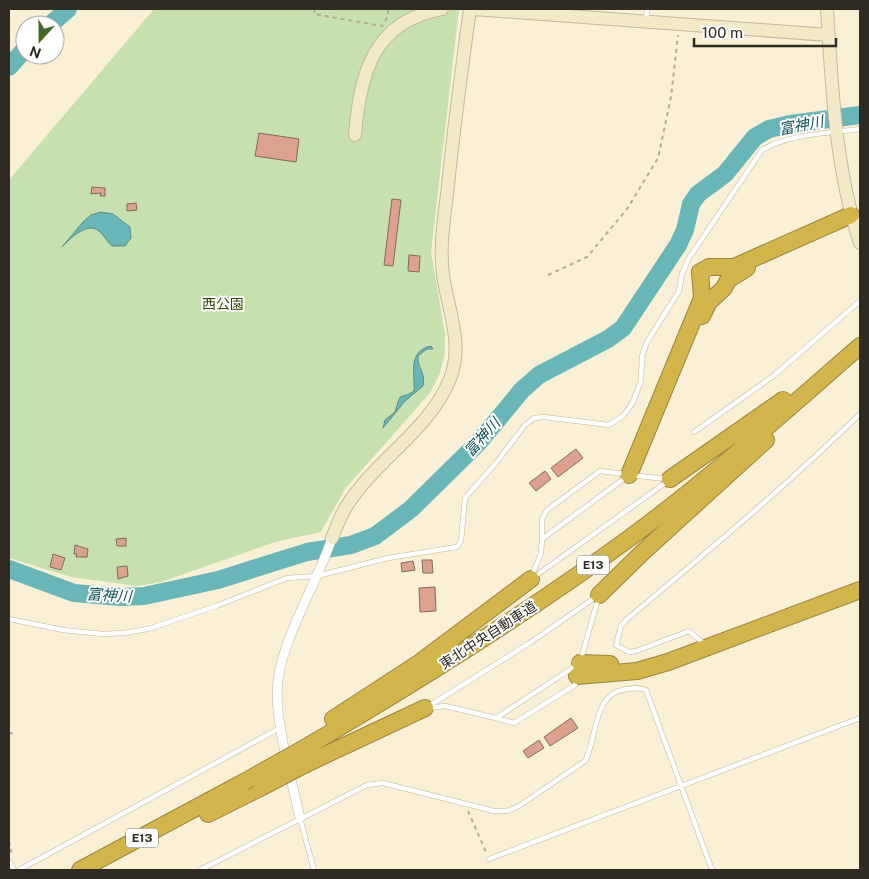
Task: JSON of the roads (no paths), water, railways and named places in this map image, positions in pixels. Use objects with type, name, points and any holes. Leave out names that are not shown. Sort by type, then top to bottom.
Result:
[{"type":"highway","points":[[633,475],[708,302],[724,288],[728,280],[736,273],[821,234],[851,215]]},
{"type":"highway","points":[[633,475],[702,298],[700,272],[709,267],[734,267],[851,215]]},
{"type":"highway","points":[[670,480],[792,392],[860,333]]},
{"type":"highway","points":[[599,595],[644,551],[751,455],[860,347]]},
{"type":"highway","name":"東北中央自動車道","points":[[80,870],[180,818],[243,779],[302,752],[410,686],[555,592],[633,536],[717,469],[860,347]]},
{"type":"highway","points":[[103,858],[154,840],[262,787],[302,752],[530,579]]},
{"type":"highway","points":[[578,670],[632,665],[702,642],[860,584]]},
{"type":"highway","points":[[578,670],[637,671],[668,662],[860,590]]},
{"type":"highway","points":[[302,752],[425,708]]},
{"type":"street","points":[[354,135],[361,84],[367,65],[385,39],[407,18],[442,9]]},
{"type":"street","points":[[300,818],[281,728],[278,680],[282,662],[346,507],[426,418],[442,396],[451,377],[457,353],[454,327],[443,275],[442,247],[454,129],[471,9],[537,11],[679,25],[829,35]]},
{"type":"street","points":[[827,9],[837,131],[851,215],[860,243]]},
{"type":"lane","points":[[646,22],[647,9]]},
{"type":"lane","points":[[9,619],[63,630],[103,634],[124,633],[148,629],[216,606],[287,578],[317,576],[388,558],[457,547],[461,542],[465,498],[496,463],[525,425],[534,418],[544,417],[609,424],[623,416],[632,404],[641,381],[642,356],[646,342],[679,291],[682,274],[689,258],[762,150],[774,143],[837,131],[860,129]]},
{"type":"lane","points":[[694,432],[772,377],[860,301]]},
{"type":"lane","points":[[702,642],[689,631],[636,651],[629,652],[616,645],[621,626],[626,620],[796,476],[860,414]]},
{"type":"lane","points":[[530,579],[538,566],[542,539],[542,519],[547,510],[600,471],[670,480]]},
{"type":"lane","points":[[542,539],[633,475]]},
{"type":"lane","points":[[530,579],[670,480]]},
{"type":"lane","points":[[425,708],[445,706],[514,723],[575,685],[599,595]]},
{"type":"lane","points":[[425,708],[528,644],[599,595]]},
{"type":"lane","points":[[496,718],[578,670]]},
{"type":"lane","points":[[200,870],[366,785],[384,783],[494,811],[508,811],[534,796],[585,761],[590,750],[600,707],[616,690],[641,688],[646,690],[712,870]]},
{"type":"lane","points":[[489,859],[860,718]]},
{"type":"lane","points":[[21,870],[281,728]]},
{"type":"lane","points":[[300,818],[314,870]]},
{"type":"lane","points":[[9,861],[14,870]]},
{"type":"water","points":[[101,212],[113,214],[130,227],[131,238],[125,246],[112,246],[99,231],[89,228],[79,232],[62,247],[83,222],[91,215]]},
{"type":"water","points":[[431,346],[433,349],[427,349],[418,356],[424,381],[423,386],[405,401],[383,428],[385,420],[395,412],[400,398],[414,391],[415,359],[421,350]]},
{"type":"waterway","points":[[61,15],[68,9]]},
{"type":"waterway","points":[[9,67],[15,60]]},
{"type":"waterway","name":"富神川","points":[[9,569],[74,593],[120,597],[144,596],[218,580],[307,552],[351,545],[375,536],[411,509],[479,442],[522,390],[539,375],[608,339],[623,328],[678,245],[685,230],[691,204],[698,194],[725,174],[755,137],[769,129],[790,124],[860,115]]},
{"type":"park label","name":"西公園","points":[[223,304]]}]
